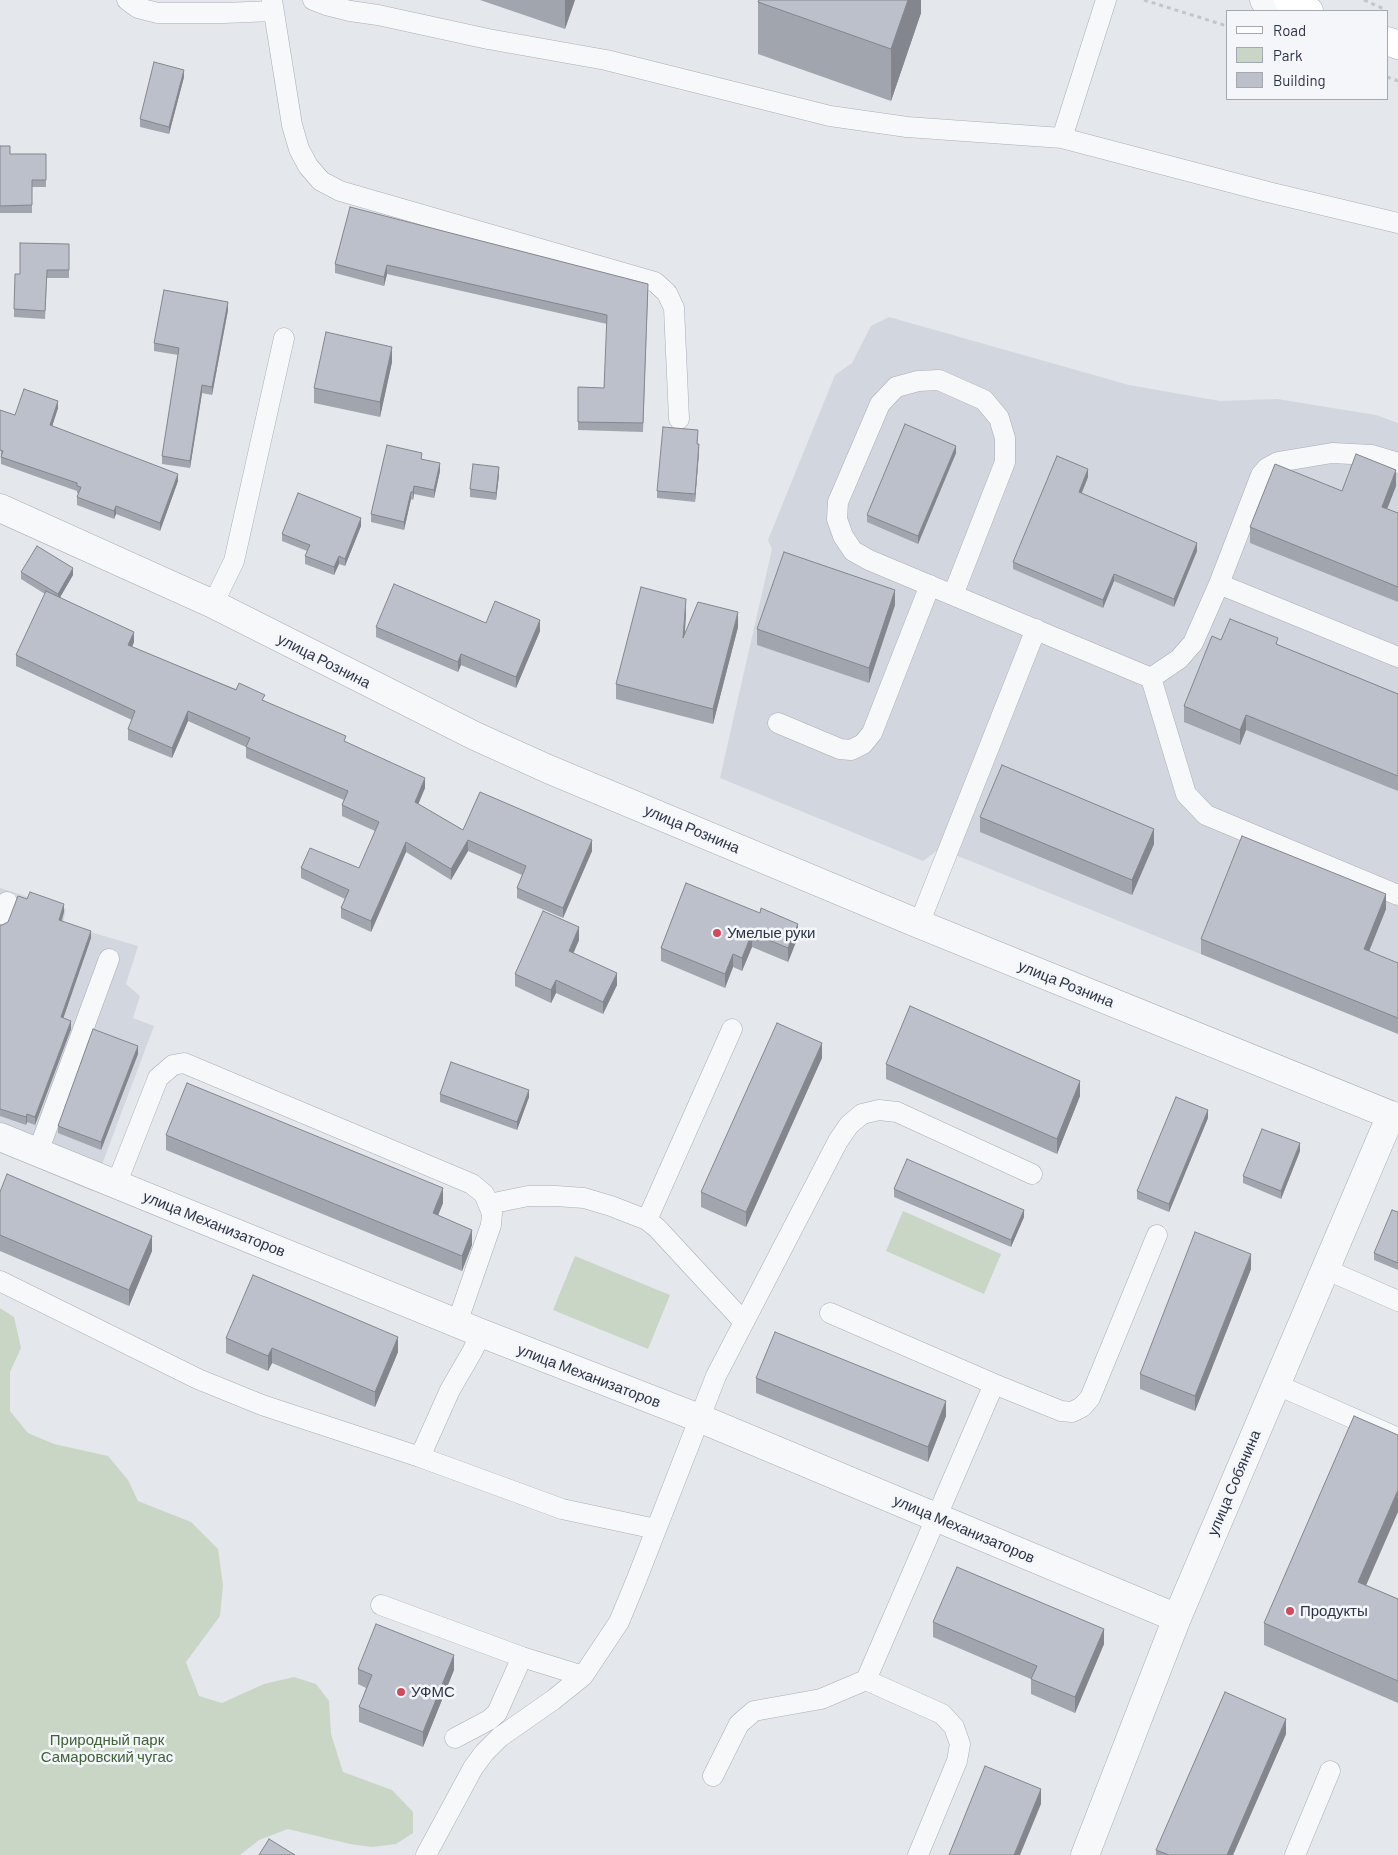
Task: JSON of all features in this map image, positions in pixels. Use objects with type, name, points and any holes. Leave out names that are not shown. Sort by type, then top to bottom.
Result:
[{"type":"main road","points":[[1288,0],[1307,10]]},
{"type":"street","points":[[1264,0],[1296,10]]},
{"type":"street","name":"улица Рознина","points":[[0,508],[213,604],[475,736],[557,773],[919,924],[1394,1116]]},
{"type":"street","name":"улица Собянина","points":[[1085,1855],[1177,1618],[1275,1384],[1394,1116]]},
{"type":"street","name":"улица Механизаторов","points":[[0,1137],[469,1328],[699,1418],[1177,1618]]},
{"type":"lane","points":[[127,0],[138,8],[158,13],[224,13],[272,5],[292,125],[299,149],[308,166],[321,182],[340,191],[656,282],[667,293],[674,308],[679,419]]},
{"type":"lane","points":[[313,0],[350,11],[378,15],[488,39],[606,60],[830,116],[907,127],[1062,138],[1268,192],[1398,223]]},
{"type":"lane","points":[[1062,138],[1106,0]]},
{"type":"lane","points":[[213,604],[234,561],[284,338]]},
{"type":"lane","points":[[953,594],[1005,462],[1005,438],[999,418],[984,400],[940,380],[918,381],[896,387],[880,404],[838,502],[837,519],[842,536],[853,550],[869,560],[1036,628],[1151,678],[1186,794],[1206,815],[1398,895]]},
{"type":"lane","points":[[1151,678],[1179,658],[1194,643],[1261,475],[1267,468],[1278,462],[1332,453],[1372,455],[1398,463]]},
{"type":"lane","points":[[1219,584],[1398,657]]},
{"type":"lane","points":[[778,723],[840,749],[851,750],[864,744],[872,733],[930,585]]},
{"type":"lane","points":[[919,924],[1036,628]]},
{"type":"lane","points":[[38,1152],[109,959]]},
{"type":"lane","points":[[647,1220],[732,1029]]},
{"type":"lane","points":[[116,1184],[158,1078],[173,1065],[184,1064],[472,1184],[484,1194],[492,1213],[491,1226],[469,1328],[472,1352],[450,1390],[420,1457]]},
{"type":"lane","points":[[426,1855],[484,1753],[500,1737],[553,1700],[583,1676],[618,1622],[636,1581],[716,1376],[838,1140],[849,1125],[862,1114],[879,1110],[897,1112],[1032,1174]]},
{"type":"lane","points":[[489,1204],[528,1196],[565,1196],[584,1198],[612,1206],[647,1220],[658,1228],[743,1322]]},
{"type":"lane","points":[[830,1313],[994,1384],[1061,1411],[1072,1412],[1082,1407],[1090,1398],[1157,1235]]},
{"type":"lane","points":[[1325,1269],[1398,1301]]},
{"type":"lane","points":[[0,1281],[198,1379],[262,1405],[420,1457],[562,1509],[656,1529]]},
{"type":"lane","points":[[713,1776],[739,1724],[754,1711],[821,1699],[866,1680],[994,1384]]},
{"type":"lane","points":[[1275,1384],[1398,1438]]},
{"type":"lane","points":[[381,1605],[583,1676]]},
{"type":"lane","points":[[455,1738],[489,1720],[497,1713],[522,1656]]},
{"type":"lane","points":[[866,1680],[942,1714],[954,1727],[960,1744],[957,1761],[918,1855]]},
{"type":"lane","points":[[1295,1855],[1330,1771]]},
{"type":"path","points":[[1144,0],[1226,26]]},
{"type":"path","points":[[1364,0],[1386,10]]},
{"type":"shaded area","points":[[889,317],[1129,385],[1220,401],[1277,399],[1376,415],[1398,423],[1398,1034],[939,849],[923,861],[720,778],[772,549],[768,540],[835,375],[852,363],[871,326]]},
{"type":"shaded area","points":[[0,888],[66,909],[63,924],[138,946],[126,984],[140,996],[133,1018],[154,1026],[92,1191],[0,1152]]},
{"type":"green space","points":[[903,1211],[1001,1254],[984,1294],[886,1251]]},
{"type":"green space","points":[[575,1256],[670,1295],[648,1349],[553,1310]]},
{"type":"green space","name":"Природный парк Самаровский чугас","points":[[0,1308],[14,1317],[21,1348],[10,1372],[10,1411],[28,1433],[54,1444],[108,1456],[128,1480],[138,1501],[191,1522],[218,1549],[223,1585],[220,1616],[186,1662],[199,1696],[222,1703],[264,1684],[294,1677],[316,1684],[329,1701],[331,1734],[343,1772],[392,1790],[413,1812],[413,1833],[396,1844],[372,1847],[350,1844],[288,1829],[259,1840],[240,1855],[0,1855]]},
{"type":"building","points":[[759,0],[908,0],[891,49],[758,2]]},
{"type":"building","points":[[154,62],[184,70],[169,127],[140,119]]},
{"type":"building","points":[[0,146],[10,146],[10,154],[46,154],[46,180],[32,180],[32,205],[0,206]]},
{"type":"building","points":[[350,207],[648,284],[643,423],[578,422],[578,387],[604,388],[607,315],[387,265],[384,277],[335,264]]},
{"type":"building","points":[[20,243],[69,244],[69,270],[47,270],[45,311],[14,309],[15,274],[20,274]]},
{"type":"building","points":[[164,290],[228,302],[212,387],[202,385],[190,461],[162,456],[179,348],[154,343]]},
{"type":"building","points":[[326,332],[392,347],[380,402],[314,388]]},
{"type":"building","points":[[24,389],[58,401],[50,425],[178,474],[160,523],[116,506],[114,511],[77,497],[81,487],[77,486],[77,483],[1,457],[3,451],[0,450],[0,410],[15,415]]},
{"type":"building","points":[[905,424],[956,446],[918,536],[867,515]]},
{"type":"building","points":[[663,427],[698,430],[697,444],[699,444],[695,494],[657,491]]},
{"type":"building","points":[[387,445],[422,453],[421,459],[440,463],[434,490],[414,486],[404,522],[371,514]]},
{"type":"building","points":[[1356,454],[1396,470],[1382,507],[1398,513],[1398,587],[1250,527],[1275,464],[1342,491]]},
{"type":"building","points":[[1057,456],[1088,469],[1079,492],[1197,543],[1174,599],[1114,574],[1103,600],[1013,562]]},
{"type":"building","points":[[473,464],[499,467],[496,493],[470,489]]},
{"type":"building","points":[[298,493],[361,518],[345,559],[339,556],[334,567],[305,556],[310,545],[282,534]]},
{"type":"building","points":[[37,546],[73,568],[58,594],[21,572]]},
{"type":"building","points":[[784,552],[895,590],[869,668],[757,629]]},
{"type":"building","points":[[394,584],[486,623],[495,601],[540,620],[516,677],[461,654],[458,662],[376,627]]},
{"type":"building","points":[[641,587],[686,599],[683,638],[698,602],[738,612],[713,709],[616,684]]},
{"type":"building","points":[[46,591],[134,632],[128,645],[236,690],[239,683],[265,695],[262,700],[346,736],[344,741],[425,778],[415,802],[463,830],[480,792],[592,840],[563,908],[517,888],[526,866],[468,840],[451,869],[406,842],[371,921],[341,908],[349,890],[301,868],[310,848],[359,868],[379,822],[342,805],[348,791],[246,747],[250,738],[188,711],[172,748],[128,729],[135,711],[16,655]]},
{"type":"building","points":[[1230,619],[1278,638],[1276,644],[1398,694],[1398,776],[1246,715],[1240,730],[1184,706],[1212,636],[1221,640]]},
{"type":"building","points":[[1002,765],[1154,829],[1132,880],[980,817]]},
{"type":"building","points":[[1242,836],[1386,894],[1364,949],[1398,963],[1398,1018],[1201,939]]},
{"type":"building","points":[[686,883],[760,913],[761,908],[798,924],[788,948],[752,933],[742,958],[733,954],[725,974],[661,948]]},
{"type":"building","points":[[30,892],[64,904],[59,920],[91,931],[61,1017],[71,1021],[35,1117],[27,1114],[26,1117],[0,1109],[0,925],[8,922],[18,896],[27,899]]},
{"type":"building","points":[[543,911],[579,927],[569,951],[617,973],[603,1002],[556,980],[551,990],[515,974]]},
{"type":"building","points":[[910,1006],[1080,1081],[1057,1139],[886,1064]]},
{"type":"building","points":[[777,1023],[822,1043],[746,1212],[701,1192]]},
{"type":"building","points":[[93,1029],[138,1046],[101,1142],[58,1126]]},
{"type":"building","points":[[451,1062],[529,1090],[517,1122],[440,1094]]},
{"type":"building","points":[[187,1083],[443,1188],[433,1213],[472,1230],[462,1256],[166,1135]]},
{"type":"building","points":[[1176,1097],[1208,1110],[1169,1204],[1137,1191]]},
{"type":"building","points":[[1262,1129],[1300,1143],[1281,1191],[1243,1176]]},
{"type":"building","points":[[907,1159],[1024,1210],[1011,1240],[894,1189]]},
{"type":"building","points":[[7,1174],[152,1236],[129,1290],[0,1235],[0,1192]]},
{"type":"building","points":[[1392,1210],[1398,1212],[1398,1263],[1374,1253]]},
{"type":"building","points":[[1195,1232],[1251,1254],[1195,1396],[1140,1374]]},
{"type":"building","points":[[253,1275],[398,1337],[375,1392],[272,1348],[268,1356],[226,1338]]},
{"type":"building","points":[[775,1332],[946,1401],[928,1447],[756,1378]]},
{"type":"building","points":[[1354,1416],[1398,1435],[1398,1490],[1358,1582],[1398,1599],[1398,1681],[1264,1623]]},
{"type":"building","points":[[957,1567],[1104,1629],[1075,1697],[1031,1679],[1037,1666],[933,1622]]},
{"type":"building","points":[[376,1624],[454,1655],[423,1732],[359,1707],[372,1675],[358,1669]]},
{"type":"building","points":[[1225,1692],[1286,1719],[1227,1855],[1169,1855],[1156,1850]]},
{"type":"building","points":[[985,1766],[1041,1789],[1014,1855],[949,1855]]},
{"type":"building","points":[[269,1839],[295,1855],[259,1855]]},
{"type":"place","name":"Умелые руки","points":[[717,933]]},
{"type":"place","name":"Продукты","points":[[1290,1611]]},
{"type":"place","name":"УФМС","points":[[401,1692]]}]
